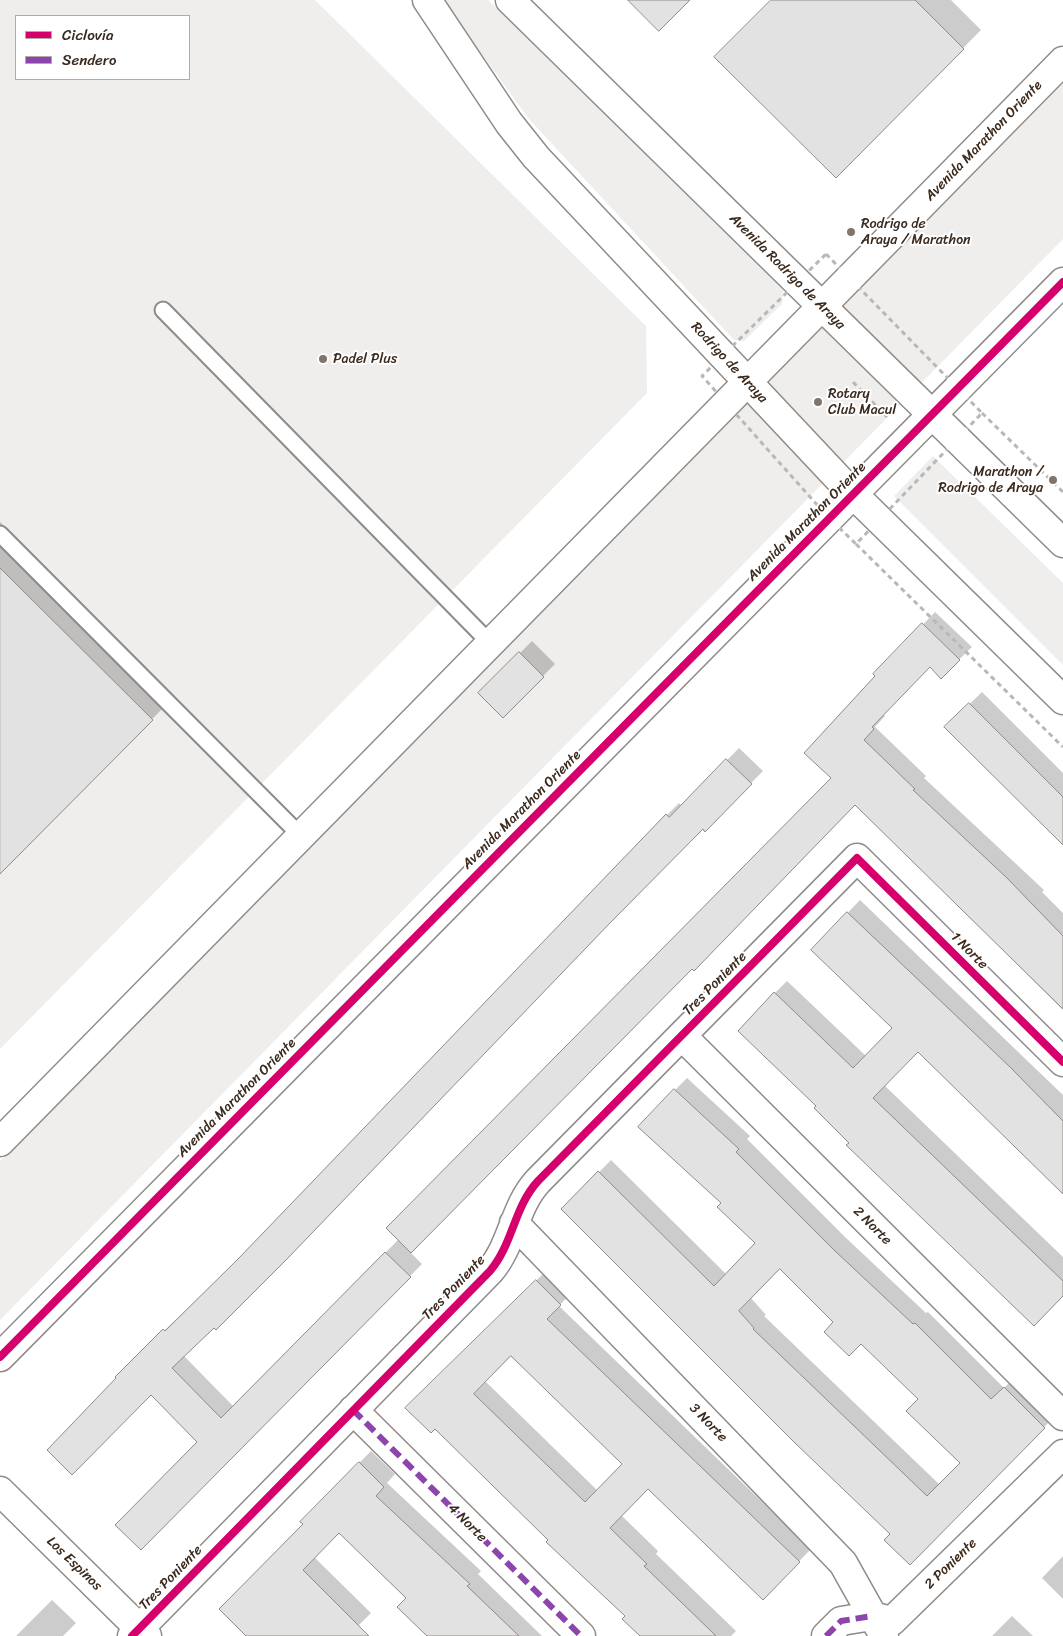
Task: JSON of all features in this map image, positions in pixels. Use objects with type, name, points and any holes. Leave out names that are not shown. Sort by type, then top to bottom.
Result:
[{"type":"street","name":"Rodrigo de Araya","points":[[426,0],[509,123],[536,157],[852,493],[1063,700]]},
{"type":"street","name":"Avenida Rodrigo de Araya","points":[[510,0],[1063,543]]},
{"type":"street","name":"Avenida Marathon Oriente","points":[[0,1142],[1063,61]]},
{"type":"street","name":"Avenida Marathon Oriente","points":[[0,1357],[828,517],[1063,282]]},
{"type":"street","name":"Tres Poniente","points":[[140,1633],[353,1410],[490,1271],[502,1255],[514,1223],[531,1188],[857,858]]},
{"type":"street","name":"1 Norte","points":[[857,858],[1063,1062]]},
{"type":"street","name":"2 Norte","points":[[682,1036],[1063,1416]]},
{"type":"street","name":"3 Norte","points":[[514,1223],[844,1563],[878,1626]]},
{"type":"street","name":"4 Norte","points":[[353,1410],[581,1636]]},
{"type":"street","name":"2 Poniente","points":[[826,1636],[841,1621],[878,1626],[892,1621],[1060,1463]]},
{"type":"street","name":"Los Espinos","points":[[0,1491],[140,1633]]},
{"type":"lane","points":[[163,310],[490,643]]},
{"type":"lane","points":[[0,534],[301,836]]},
{"type":"path","points":[[1063,492],[957,388],[826,254],[702,376],[828,517],[1063,747]]},
{"type":"path","points":[[856,544],[982,413]]},
{"type":"shaded area","name":"Padel Plus","points":[[0,0],[315,0],[646,326],[647,393],[0,1049]]},
{"type":"shaded area","points":[[443,0],[488,0],[783,290],[782,304],[744,341],[734,340],[528,118]]},
{"type":"shaded area","points":[[1063,76],[1063,239],[0,1320],[0,1161],[736,414]]},
{"type":"shaded area","points":[[933,456],[1063,583],[1063,665],[894,496]]},
{"type":"building","points":[[628,0],[690,0],[659,31]]},
{"type":"building","points":[[771,0],[915,0],[964,49],[836,178],[714,57]]},
{"type":"building","points":[[0,568],[153,720],[0,874]]},
{"type":"building","points":[[922,623],[960,660],[941,679],[930,667],[872,727],[874,729],[864,740],[915,789],[913,790],[1007,878],[1063,936],[1063,1009],[855,805],[694,971],[692,969],[411,1253],[386,1228],[831,778],[804,753],[875,676],[873,674]]},
{"type":"building","points":[[519,652],[544,677],[503,718],[478,693]]},
{"type":"building","points":[[969,703],[1063,797],[1063,845],[944,727]]},
{"type":"building","points":[[726,759],[752,784],[705,832],[703,829],[610,923],[287,1259],[216,1330],[214,1328],[172,1368],[221,1418],[385,1252],[411,1277],[141,1550],[115,1525],[197,1442],[151,1395],[72,1475],[47,1450],[163,1329],[165,1331],[238,1259],[666,814],[669,817]]},
{"type":"building","points":[[847,912],[1010,1067],[1063,1121],[1063,1194],[918,1052],[873,1098],[1063,1281],[1063,1296],[1034,1326],[846,1145],[849,1143],[814,1108],[816,1106],[738,1031],[774,992],[853,1068],[892,1028],[811,950]]},
{"type":"building","points":[[674,1089],[739,1149],[736,1152],[834,1250],[913,1324],[915,1323],[991,1399],[1004,1387],[1045,1428],[910,1565],[884,1540],[890,1534],[795,1443],[561,1209],[598,1171],[714,1286],[755,1243],[717,1207],[721,1203],[638,1127]],"holes":[[[780,1269],[833,1322],[824,1332],[849,1356],[861,1344],[918,1399],[906,1411],[960,1463],[927,1496],[753,1329],[739,1311]]]},
{"type":"building","points":[[536,1280],[561,1305],[547,1319],[800,1562],[763,1600],[648,1489],[610,1528],[647,1564],[644,1566],[716,1636],[640,1636],[622,1619],[625,1616],[546,1542],[548,1540],[435,1429],[431,1433],[405,1408]],"holes":[[[511,1356],[622,1464],[585,1502],[474,1394]]]},
{"type":"building","points":[[359,1462],[384,1487],[376,1496],[470,1584],[467,1586],[519,1636],[427,1636],[397,1607],[406,1598],[339,1533],[303,1570],[369,1636],[246,1636],[219,1609],[303,1524],[300,1522]]},
{"type":"marked path","points":[[353,1410],[581,1636]]},
{"type":"marked path","points":[[826,1636],[841,1621],[872,1616]]},
{"type":"cycle path","points":[[0,1357],[1063,282]]},
{"type":"cycle path","points":[[132,1636],[490,1271],[504,1249],[524,1202],[538,1181],[857,858],[1063,1062]]},
{"type":"place","name":"Rodrigo de Araya / Marathon","points":[[851,232]]},
{"type":"place","name":"Padel Plus","points":[[323,359]]},
{"type":"place","name":"Rotary Club Macul","points":[[818,402]]},
{"type":"place","name":"Marathon / Rodrigo de Araya","points":[[1053,480]]}]
